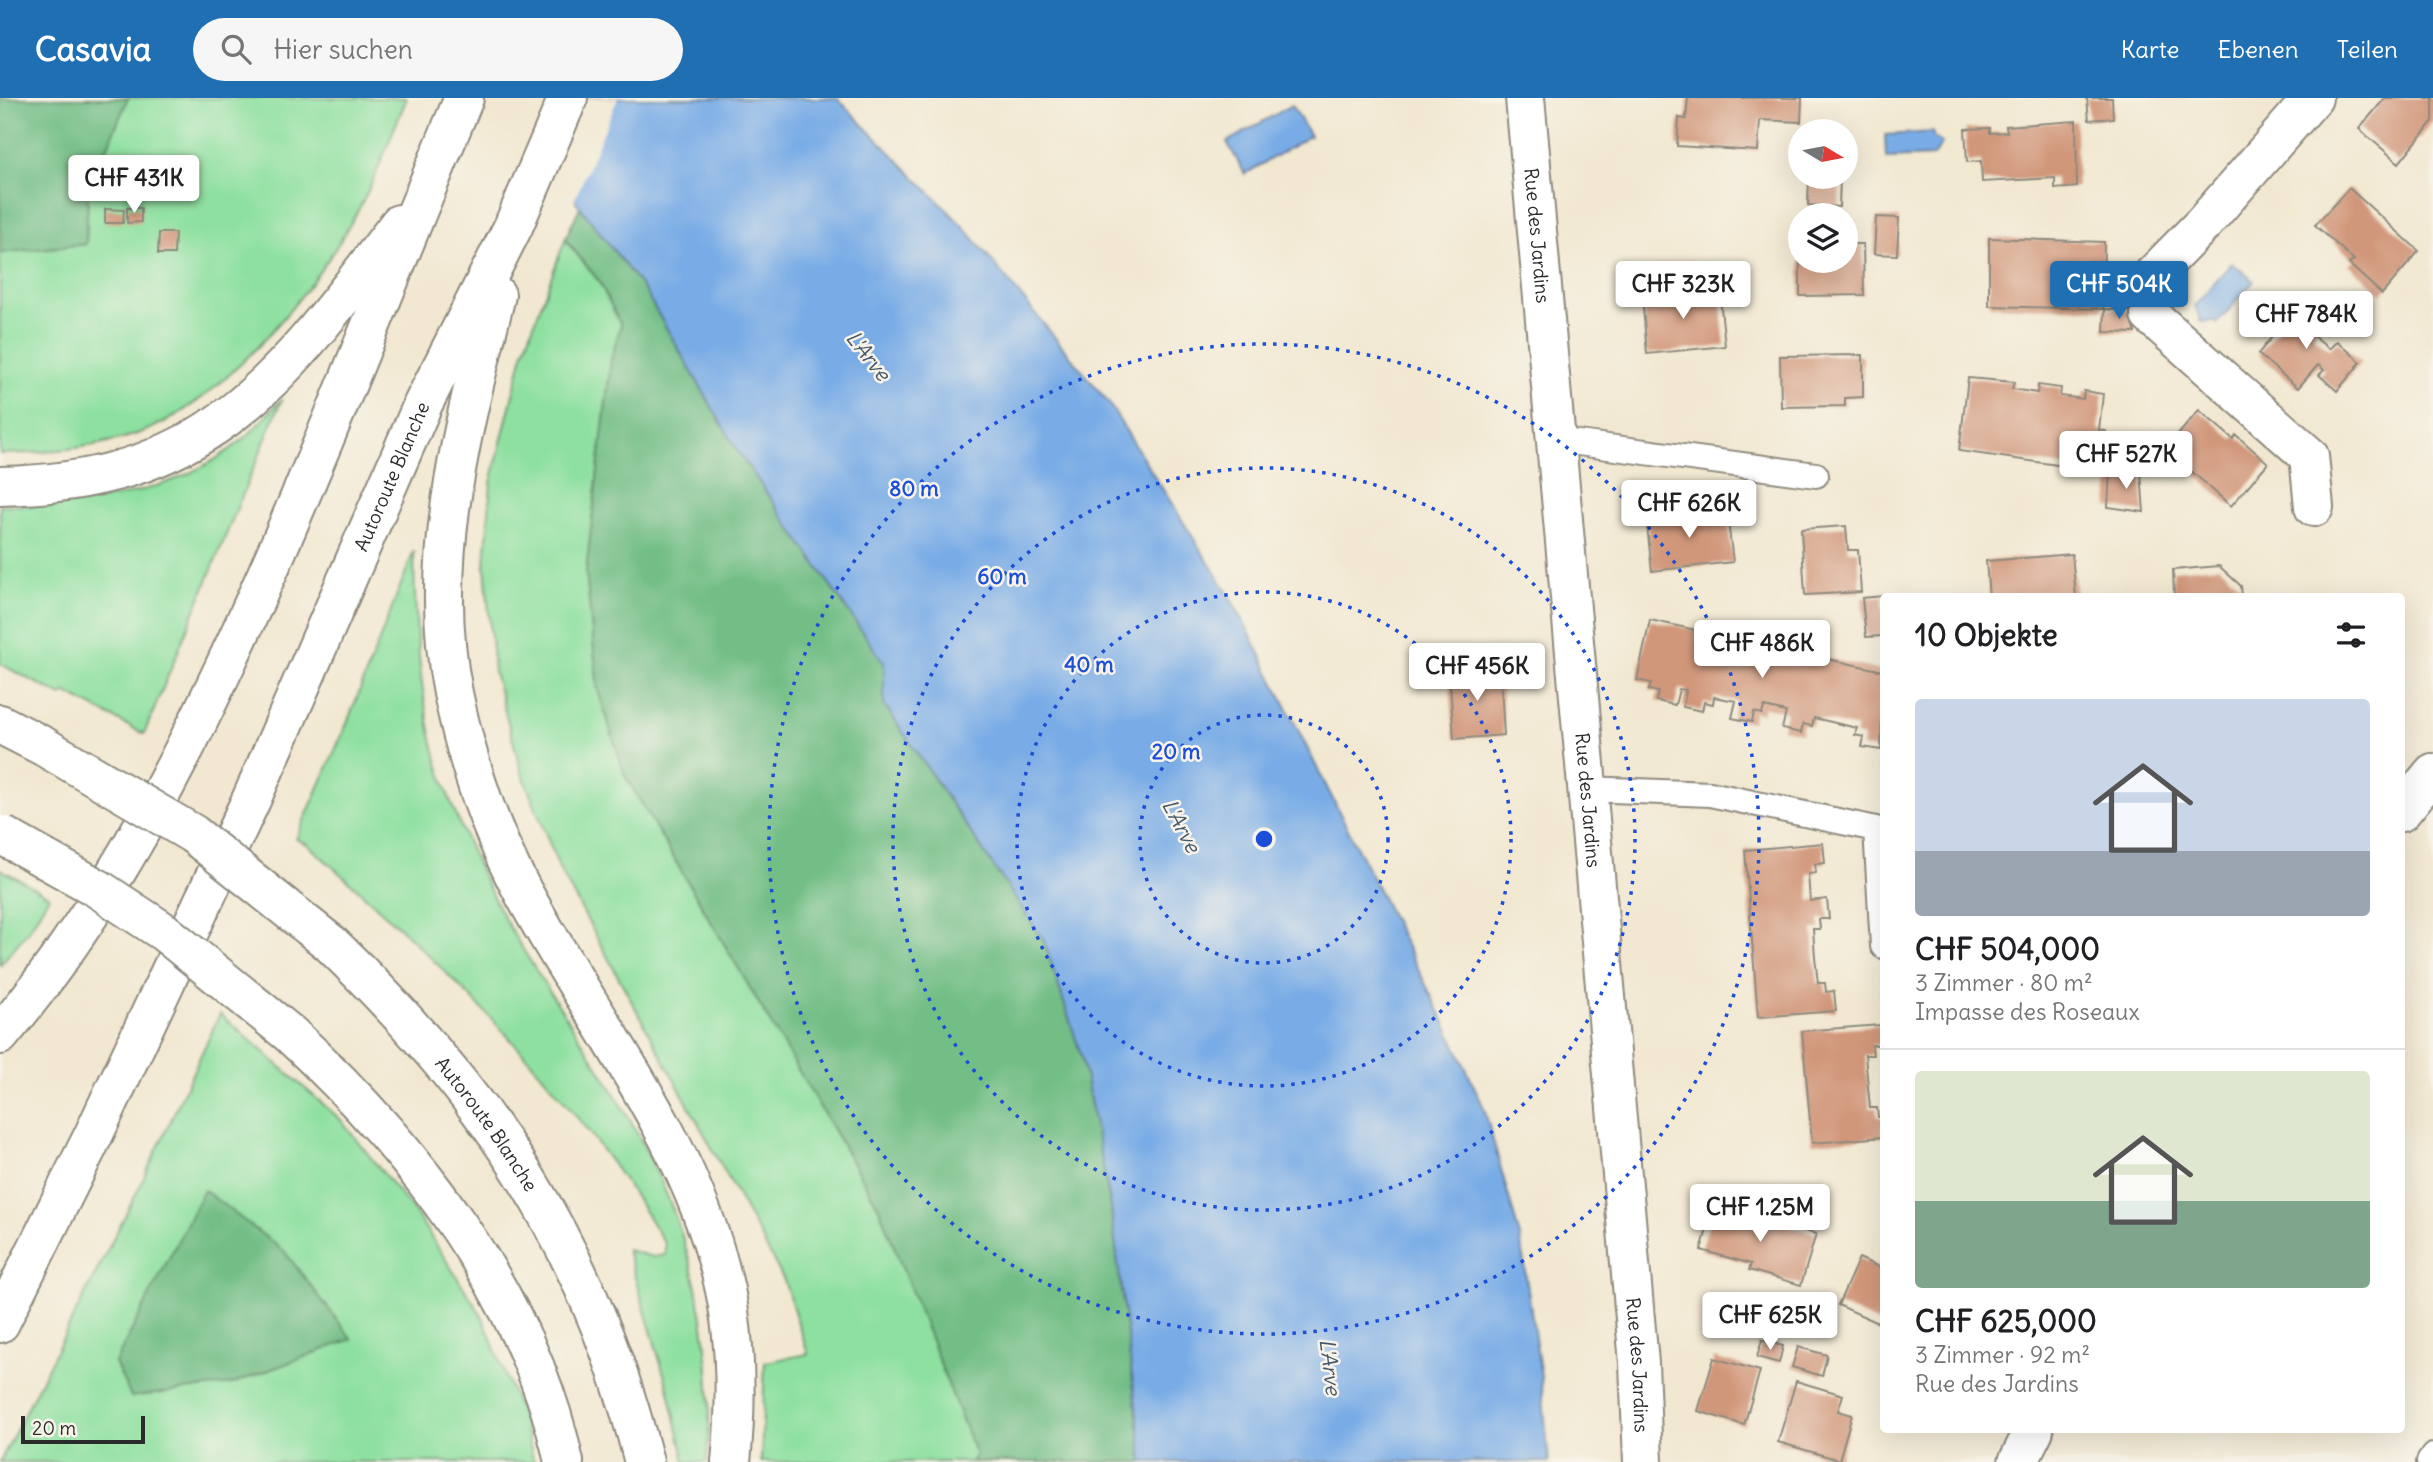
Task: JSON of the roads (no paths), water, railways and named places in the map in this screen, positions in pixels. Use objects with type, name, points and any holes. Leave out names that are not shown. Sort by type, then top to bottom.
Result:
[{"type":"main road","points":[[0,1035],[62,958],[93,911],[124,861],[197,724],[240,636],[340,405],[418,203],[464,98]]},
{"type":"main road","points":[[568,98],[513,227],[493,282],[457,461],[444,548],[445,627],[453,691],[483,799],[508,863],[647,1102],[692,1189],[714,1248],[728,1306],[735,1366],[731,1462]]},
{"type":"main road","name":"Rue des Jardins","points":[[1525,98],[1639,1363],[1643,1462]]},
{"type":"main road","points":[[2313,98],[2204,223],[2152,276],[2150,315],[2309,456],[2314,506]]},
{"type":"main road","points":[[0,486],[77,480],[120,470],[179,448],[216,426],[275,379],[321,326],[418,203]]},
{"type":"main road","name":"Autoroute Blanche","points":[[0,1323],[93,1136],[252,798],[423,404],[493,282]]},
{"type":"main road","name":"Autoroute Blanche","points":[[0,724],[43,746],[193,834],[330,943],[409,1021],[461,1082],[500,1137],[548,1214],[600,1320],[626,1392],[644,1462]]},
{"type":"main road","points":[[2405,807],[2433,773]]},
{"type":"main road","points":[[1,835],[97,888],[164,932],[290,1034],[377,1122],[462,1231],[519,1332],[548,1406],[564,1462]]},
{"type":"main road","points":[[2018,1462],[2032,1433]]},
{"type":"lane","points":[[1556,440],[1816,475]]},
{"type":"lane","points":[[1587,789],[1710,794],[1876,829],[1880,896]]},
{"type":"lane","points":[[2429,1462],[2433,1456]]},
{"type":"water","name":"L'Arve","points":[[496,98],[837,98],[964,227],[1108,402],[1226,590],[1249,632],[1448,1029],[1484,1108],[1520,1237],[1541,1377],[1549,1462],[1143,1462],[1111,1208],[1082,1058],[1044,941],[884,704],[884,663],[737,450],[645,291]]},
{"type":"water","points":[[1292,105],[1310,136],[1245,174],[1227,142]]},
{"type":"water","points":[[1933,132],[1933,137],[1942,143],[1934,156],[1886,158],[1885,135]]},
{"type":"water","points":[[2232,263],[2254,281],[2217,324],[2213,321],[2201,322],[2195,306]]}]
